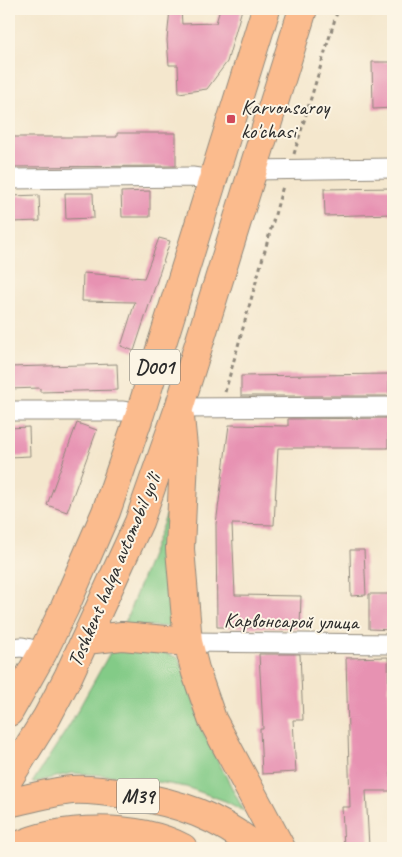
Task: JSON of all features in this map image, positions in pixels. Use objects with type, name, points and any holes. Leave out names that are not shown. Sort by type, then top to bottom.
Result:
[{"type":"highway","name":"Toshkent halqa avtomobil yo'li","points":[[9,712],[43,652],[65,607],[106,512],[140,414],[266,9]]},
{"type":"highway","name":"Toshkent halqa avtomobil yo'li","points":[[9,778],[47,717],[86,640],[139,522],[179,408],[303,9]]},
{"type":"highway","points":[[179,408],[184,457],[180,549],[188,642],[196,673],[212,719],[281,848]]},
{"type":"highway","points":[[86,640],[122,636],[188,642]]},
{"type":"highway","name":"M39","points":[[9,804],[72,790],[97,790],[150,798],[180,805],[212,818],[241,835],[257,848]]},
{"type":"highway","points":[[13,848],[44,837],[85,832],[118,831],[147,836],[176,844],[183,848]]},
{"type":"street","points":[[253,170],[393,168]]},
{"type":"street","points":[[9,179],[192,177],[213,180]]},
{"type":"street","points":[[179,408],[393,407]]},
{"type":"street","points":[[9,411],[124,411],[140,414]]},
{"type":"street","name":"Карвонсарой улица","points":[[188,642],[393,644]]},
{"type":"street","points":[[9,648],[22,648],[43,652]]},
{"type":"path","points":[[220,408],[281,190],[289,170],[338,9]]},
{"type":"green space","points":[[171,503],[171,540],[168,574],[173,627],[124,625]]},
{"type":"green space","points":[[112,649],[157,650],[179,658],[205,736],[244,811],[225,801],[186,787],[130,777],[72,773],[32,783],[69,726]]},
{"type":"building","points":[[170,9],[181,9],[182,24],[216,23],[220,9],[242,9],[227,62],[207,89],[179,93],[178,65],[169,65],[167,40]]},
{"type":"building","points":[[372,62],[393,62],[393,108],[373,109]]},
{"type":"building","points":[[117,133],[176,133],[176,166],[9,167],[9,137],[117,137]]},
{"type":"building","points":[[393,188],[393,214],[325,216],[324,189]]},
{"type":"building","points":[[150,191],[150,217],[122,217],[121,192]]},
{"type":"building","points":[[65,193],[93,193],[94,218],[66,219]]},
{"type":"building","points":[[39,195],[40,221],[12,222],[11,196]]},
{"type":"building","points":[[159,238],[170,241],[134,351],[121,346],[135,302],[82,301],[83,273],[144,278]]},
{"type":"building","points":[[117,364],[118,390],[40,392],[40,388],[9,389],[9,367]]},
{"type":"building","points":[[389,374],[389,396],[241,396],[241,376]]},
{"type":"building","points":[[388,418],[388,448],[278,448],[274,525],[232,524],[235,595],[301,596],[300,628],[217,627],[216,524],[229,425],[288,426],[288,419]]},
{"type":"building","points":[[77,423],[97,430],[67,512],[47,505]]},
{"type":"building","points":[[29,427],[30,456],[9,457],[9,428]]},
{"type":"building","points":[[350,550],[364,550],[366,595],[351,596]]},
{"type":"building","points":[[369,594],[393,594],[393,630],[369,629]]},
{"type":"building","points":[[259,654],[300,654],[303,720],[293,720],[296,772],[262,774],[260,729],[263,729]]},
{"type":"building","points":[[388,657],[391,791],[366,791],[369,847],[344,848],[342,807],[350,807],[346,658]]},
{"type":"place","name":"Karvonsaroy ko'chasi","points":[[231,119]]}]
